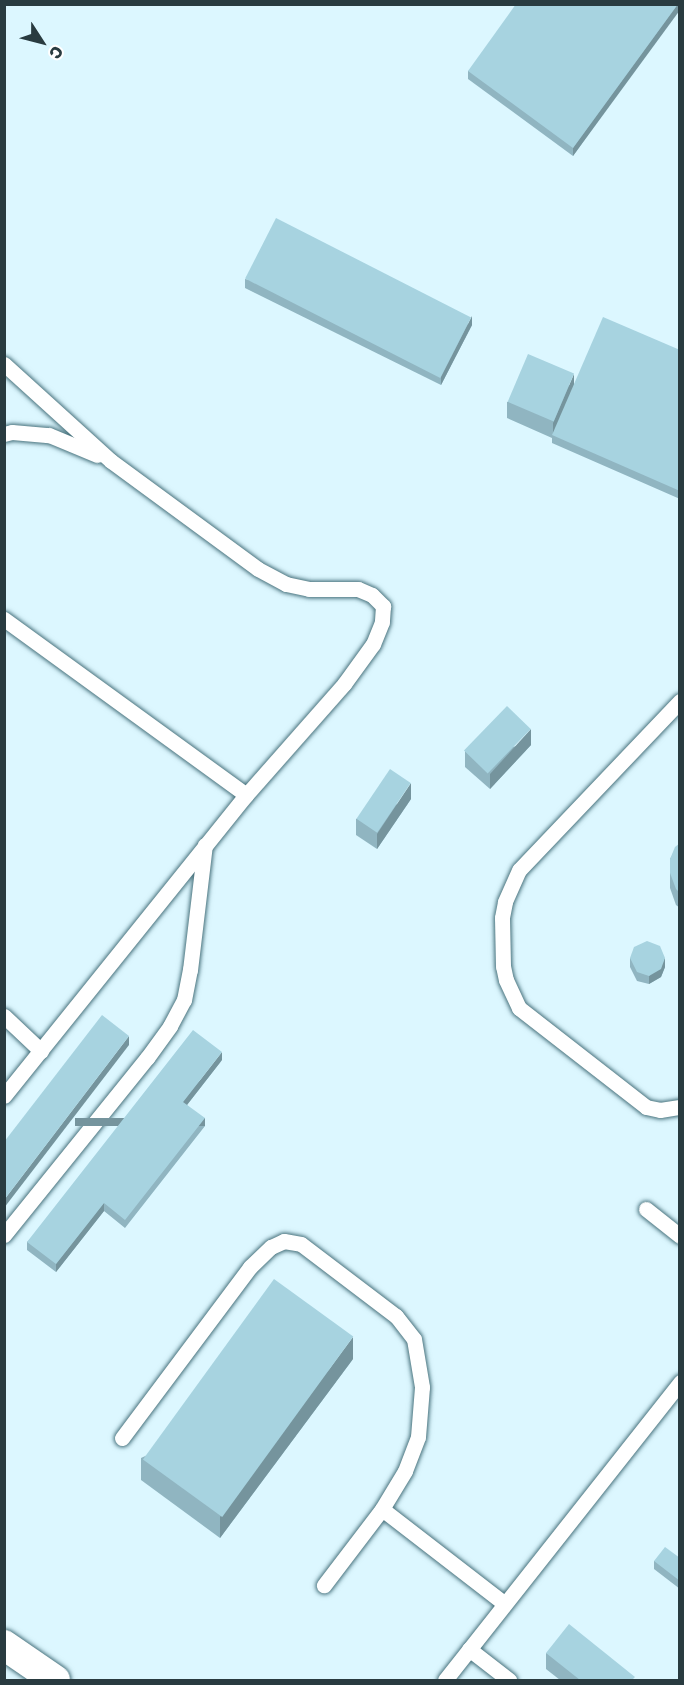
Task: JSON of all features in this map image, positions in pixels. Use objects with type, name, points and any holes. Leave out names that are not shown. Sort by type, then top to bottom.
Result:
[{"type":"street","points":[[4,1645],[55,1680]]},
{"type":"lane","points":[[4,364],[111,461],[258,569],[286,584],[309,589],[358,589],[372,595],[383,606],[382,622],[374,644],[344,684],[246,795],[4,1095]]},
{"type":"lane","points":[[4,434],[12,432],[49,435],[111,461]]},
{"type":"lane","points":[[4,619],[246,795]]},
{"type":"lane","points":[[680,701],[519,870],[505,902],[502,918],[506,980],[519,1008],[646,1107],[660,1110],[680,1107]]},
{"type":"lane","points":[[4,1235],[147,1058],[170,1026],[184,1000],[190,970],[205,845]]},
{"type":"lane","points":[[4,1016],[40,1051]]},
{"type":"lane","points":[[646,1209],[680,1236]]},
{"type":"lane","points":[[122,1438],[250,1267],[271,1247],[284,1241],[301,1244],[396,1316],[414,1339],[422,1387],[418,1437],[405,1471],[382,1509],[324,1585]]},
{"type":"lane","points":[[445,1680],[680,1382]]},
{"type":"lane","points":[[382,1509],[505,1604]]},
{"type":"lane","points":[[469,1650],[509,1680]]},
{"type":"building","points":[[516,4],[678,4],[573,148],[468,71]]},
{"type":"building","points":[[276,218],[471,317],[440,378],[245,279]]},
{"type":"building","points":[[603,317],[680,350],[680,491],[552,435]]},
{"type":"building","points":[[528,354],[574,374],[554,421],[508,402]]},
{"type":"building","points":[[507,706],[531,729],[488,774],[464,751]]},
{"type":"building","points":[[390,769],[411,783],[377,833],[356,819]]},
{"type":"building","points":[[680,843],[680,893],[670,873],[670,859],[675,847]]},
{"type":"building","points":[[647,941],[660,946],[665,958],[661,969],[649,976],[637,972],[630,958],[634,947]]},
{"type":"building","points":[[102,1015],[129,1036],[4,1200],[4,1142]]},
{"type":"building","points":[[193,1030],[222,1052],[183,1102],[205,1118],[125,1220],[104,1203],[56,1264],[27,1242]]},
{"type":"building","points":[[274,1279],[353,1337],[222,1517],[143,1459]]},
{"type":"building","points":[[665,1547],[680,1558],[680,1581],[654,1561]]},
{"type":"building","points":[[569,1624],[635,1677],[632,1680],[580,1680],[546,1653]]}]
